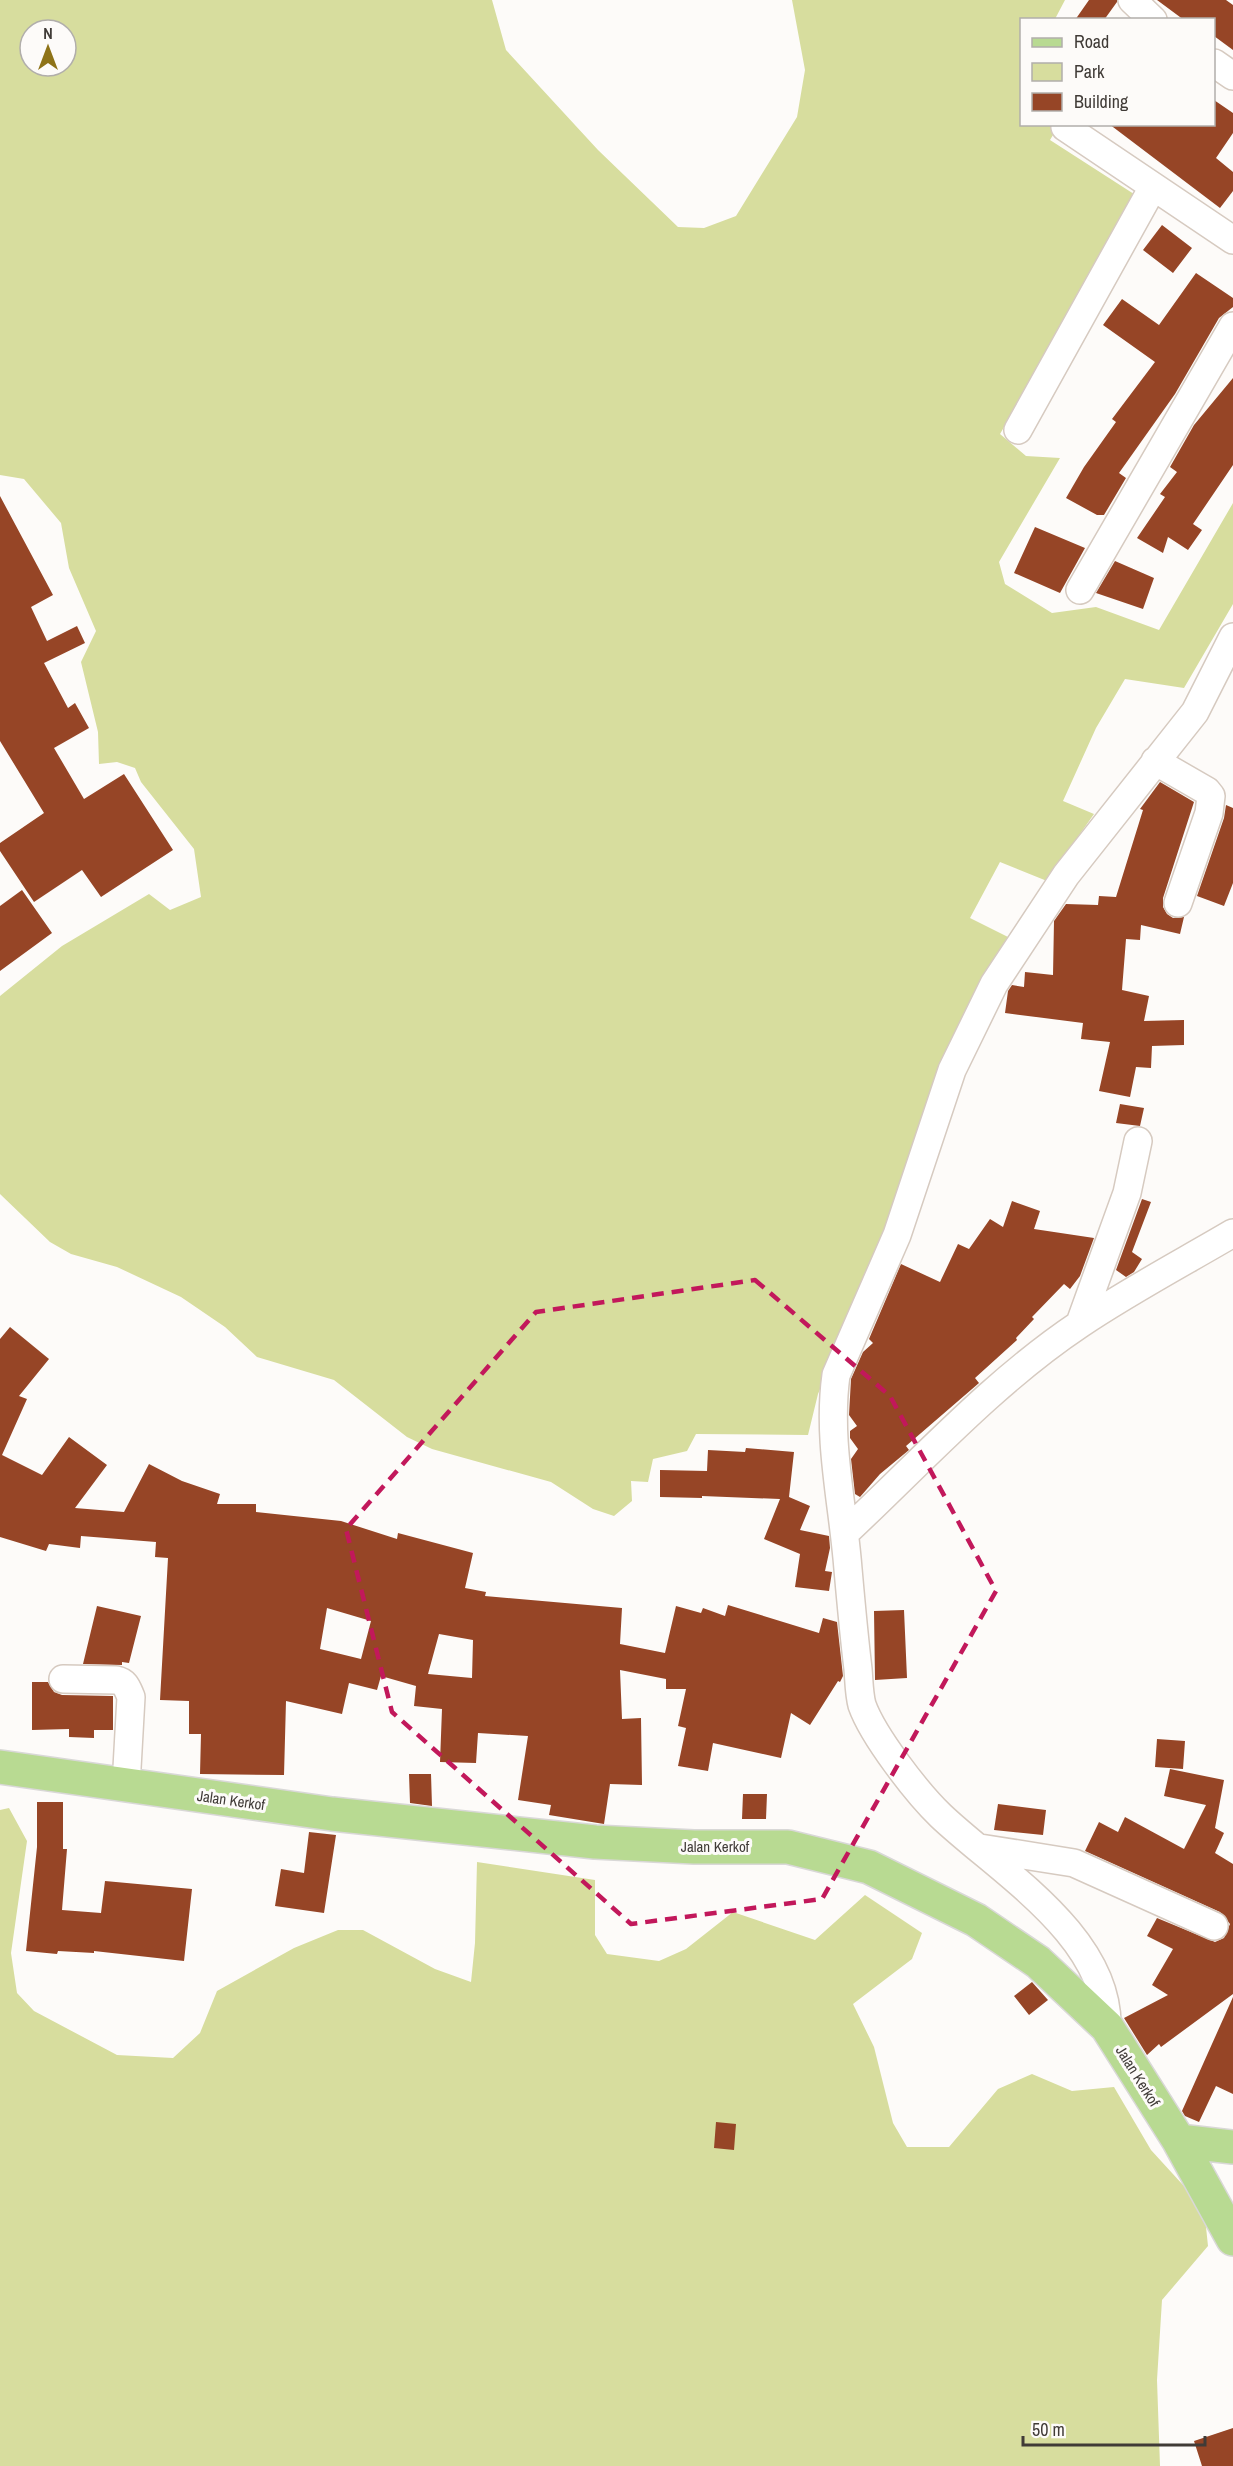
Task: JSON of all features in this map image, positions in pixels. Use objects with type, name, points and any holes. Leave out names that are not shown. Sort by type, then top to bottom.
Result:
[{"type":"main road","name":"Jalan Kerkof","points":[[13,1769],[332,1814],[595,1842],[694,1847],[788,1846],[869,1867],[976,1920],[1038,1962],[1107,2027],[1179,2141],[1233,2239]]},
{"type":"main road","points":[[1179,2141],[1233,2147]]},
{"type":"street","points":[[1132,0],[1151,18]]},
{"type":"street","points":[[1215,64],[1233,76]]},
{"type":"street","points":[[1065,127],[1233,240]]},
{"type":"street","points":[[1018,430],[1153,187]]},
{"type":"street","points":[[1080,590],[1233,326]]},
{"type":"street","points":[[1107,2027],[1108,2009],[1103,1988],[1086,1957],[1048,1909],[980,1848],[940,1816],[879,1736],[862,1704],[845,1533],[832,1435],[836,1375],[897,1235],[952,1070],[994,984],[1059,885],[1195,712],[1233,637]]},
{"type":"street","points":[[1155,761],[1207,791],[1211,796],[1209,813],[1178,903]]},
{"type":"street","points":[[1080,1323],[1127,1193],[1138,1141]]},
{"type":"street","points":[[845,1533],[984,1401],[1080,1323],[1233,1233]]},
{"type":"street","points":[[63,1679],[116,1680],[123,1681],[127,1686],[130,1697],[126,1786]]},
{"type":"street","points":[[980,1848],[1074,1863],[1214,1926]]},
{"type":"highlighted area","points":[[755,1280],[890,1396],[996,1591],[822,1899],[631,1924],[392,1712],[346,1529],[536,1312]]},
{"type":"green space","points":[[0,0],[492,0],[506,50],[598,150],[678,227],[704,228],[736,216],[797,117],[805,70],[792,0],[1065,0],[1056,18],[1020,18],[1020,126],[1058,126],[1050,140],[1137,196],[1000,434],[1026,456],[1060,458],[999,562],[1005,584],[1052,613],[1096,607],[1159,630],[1233,503],[1233,604],[1184,688],[1125,679],[1096,728],[1063,801],[1094,814],[1047,881],[1000,862],[970,918],[1016,941],[818,1394],[808,1435],[696,1434],[687,1451],[653,1459],[648,1482],[631,1481],[632,1501],[614,1516],[593,1509],[551,1482],[432,1449],[407,1437],[334,1380],[257,1357],[225,1327],[181,1297],[117,1267],[71,1254],[50,1242],[0,1194],[0,996],[62,946],[149,894],[170,910],[201,897],[194,849],[141,782],[135,768],[117,762],[99,764],[98,732],[81,662],[96,631],[69,568],[61,523],[24,479],[0,475]]},
{"type":"green space","points":[[9,1808],[27,1841],[11,1953],[17,1993],[34,2011],[117,2055],[173,2058],[200,2033],[217,1991],[294,1948],[338,1930],[363,1930],[435,1969],[471,1982],[475,1943],[477,1862],[595,1880],[595,1935],[607,1954],[659,1961],[686,1949],[733,1912],[815,1940],[865,1895],[922,1933],[912,1959],[853,2004],[874,2047],[893,2123],[907,2147],[949,2147],[998,2089],[1032,2074],[1072,2091],[1114,2087],[1151,2150],[1204,2208],[1208,2246],[1162,2300],[1157,2380],[1160,2466],[0,2466],[0,1810]]},
{"type":"building","points":[[1089,0],[1117,0],[1105,18],[1076,18]]},
{"type":"building","points":[[1157,0],[1226,0],[1233,5],[1233,50],[1215,37],[1215,18],[1181,18]]},
{"type":"building","points":[[1215,101],[1233,113],[1233,133],[1216,158],[1233,172],[1233,191],[1220,208],[1112,126],[1215,126]]},
{"type":"building","points":[[1162,225],[1192,248],[1173,273],[1143,250]]},
{"type":"building","points":[[1196,273],[1233,298],[1233,307],[1219,318],[1175,394],[1119,473],[1126,478],[1104,515],[1097,515],[1066,498],[1084,467],[1116,422],[1112,419],[1155,362],[1103,325],[1122,299],[1159,325]]},
{"type":"building","points":[[1233,378],[1233,465],[1193,524],[1202,530],[1188,550],[1168,537],[1163,553],[1137,538],[1165,497],[1160,494],[1177,472],[1170,467],[1194,425]]},
{"type":"building","points":[[0,496],[53,595],[31,607],[47,641],[77,626],[85,643],[44,663],[68,708],[75,703],[89,728],[54,748],[84,799],[124,774],[173,850],[101,897],[82,870],[34,902],[0,851],[0,843],[44,813],[0,741]]},
{"type":"building","points":[[1035,527],[1085,548],[1060,593],[1014,573]]},
{"type":"building","points":[[1115,561],[1154,578],[1143,609],[1096,593]]},
{"type":"building","points":[[1160,782],[1194,802],[1163,898],[1163,907],[1167,914],[1173,918],[1184,917],[1180,934],[1141,925],[1140,940],[1126,939],[1122,990],[1149,996],[1144,1021],[1184,1020],[1184,1045],[1152,1046],[1151,1068],[1136,1067],[1130,1097],[1099,1091],[1110,1042],[1081,1039],[1083,1023],[1005,1013],[1008,991],[1012,985],[1024,987],[1025,972],[1053,975],[1054,921],[1066,904],[1098,905],[1099,896],[1116,897],[1143,810],[1140,809]]},
{"type":"building","points":[[1226,805],[1233,808],[1233,883],[1224,906],[1197,896],[1224,818]]},
{"type":"building","points":[[22,890],[52,933],[0,971],[0,906]]},
{"type":"building","points":[[1120,1104],[1144,1108],[1140,1126],[1116,1123]]},
{"type":"building","points":[[1142,1199],[1151,1202],[1132,1252],[1142,1259],[1134,1272],[1126,1277],[1116,1270]]},
{"type":"building","points":[[1012,1201],[1040,1211],[1034,1229],[1094,1238],[1080,1276],[1070,1289],[1064,1284],[1032,1317],[1034,1319],[1016,1338],[1017,1340],[975,1378],[979,1383],[906,1446],[909,1450],[880,1474],[860,1497],[855,1494],[851,1459],[858,1449],[850,1438],[850,1431],[857,1426],[849,1415],[851,1379],[863,1352],[873,1343],[869,1339],[901,1264],[940,1282],[958,1244],[969,1249],[990,1219],[1003,1227]]},
{"type":"building","points":[[10,1327],[49,1359],[19,1396],[27,1399],[2,1455],[42,1475],[69,1437],[107,1465],[75,1508],[124,1512],[149,1464],[182,1481],[220,1494],[217,1504],[256,1504],[256,1512],[341,1521],[397,1539],[398,1533],[473,1553],[465,1588],[486,1592],[485,1596],[622,1608],[620,1644],[665,1653],[676,1606],[701,1613],[703,1608],[725,1616],[728,1605],[819,1633],[823,1618],[837,1622],[843,1676],[810,1725],[791,1713],[781,1758],[713,1743],[708,1771],[678,1766],[686,1728],[678,1726],[686,1689],[666,1689],[666,1679],[620,1670],[622,1719],[641,1718],[642,1785],[610,1784],[604,1824],[549,1815],[551,1805],[518,1800],[528,1736],[478,1733],[476,1763],[440,1762],[442,1709],[414,1706],[416,1686],[381,1676],[377,1690],[349,1683],[342,1714],[286,1701],[284,1775],[200,1774],[201,1734],[189,1734],[189,1701],[160,1700],[168,1558],[155,1557],[156,1542],[81,1536],[80,1548],[49,1544],[46,1551],[0,1537],[0,1339]],"holes":[[[327,1608],[371,1621],[361,1659],[320,1649]],[[439,1634],[473,1640],[472,1678],[428,1674]]]},
{"type":"building","points":[[746,1448],[794,1452],[789,1497],[810,1506],[800,1530],[829,1536],[830,1548],[825,1571],[832,1572],[829,1591],[795,1587],[800,1554],[764,1539],[780,1499],[660,1497],[660,1470],[707,1471],[708,1450],[745,1452]]},
{"type":"building","points":[[97,1606],[141,1616],[129,1663],[122,1662],[122,1665],[83,1664]]},
{"type":"building","points":[[904,1610],[907,1678],[875,1680],[874,1611]]},
{"type":"building","points":[[32,1682],[48,1682],[54,1692],[62,1695],[113,1696],[113,1730],[94,1730],[94,1738],[69,1737],[69,1729],[32,1730]]},
{"type":"building","points":[[1157,1739],[1185,1741],[1183,1769],[1155,1767]]},
{"type":"building","points":[[1170,1769],[1224,1780],[1215,1828],[1224,1833],[1215,1853],[1233,1864],[1233,1994],[1161,2047],[1159,2044],[1147,2055],[1124,2018],[1168,1995],[1152,1985],[1173,1949],[1147,1936],[1157,1918],[1215,1942],[1224,1938],[1230,1924],[1220,1912],[1085,1851],[1099,1822],[1118,1832],[1125,1817],[1184,1849],[1206,1805],[1164,1796]]},
{"type":"building","points":[[409,1774],[431,1774],[432,1806],[410,1803]]},
{"type":"building","points":[[743,1794],[767,1794],[766,1819],[742,1819]]},
{"type":"building","points":[[37,1802],[63,1802],[63,1849],[67,1849],[62,1910],[101,1913],[105,1881],[192,1889],[184,1961],[94,1951],[94,1953],[58,1951],[57,1954],[26,1951],[37,1847]]},
{"type":"building","points":[[998,1804],[1046,1810],[1043,1835],[994,1830]]},
{"type":"building","points":[[309,1832],[336,1835],[324,1913],[275,1906],[281,1869],[304,1873]]},
{"type":"building","points":[[1032,1982],[1048,2000],[1029,2015],[1014,1996]]},
{"type":"building","points":[[1233,1997],[1233,2094],[1216,2086],[1199,2122],[1185,2116],[1182,2111]]},
{"type":"building","points":[[716,2122],[736,2124],[734,2150],[714,2148]]},
{"type":"building","points":[[1233,2428],[1233,2466],[1202,2466],[1194,2441]]}]
